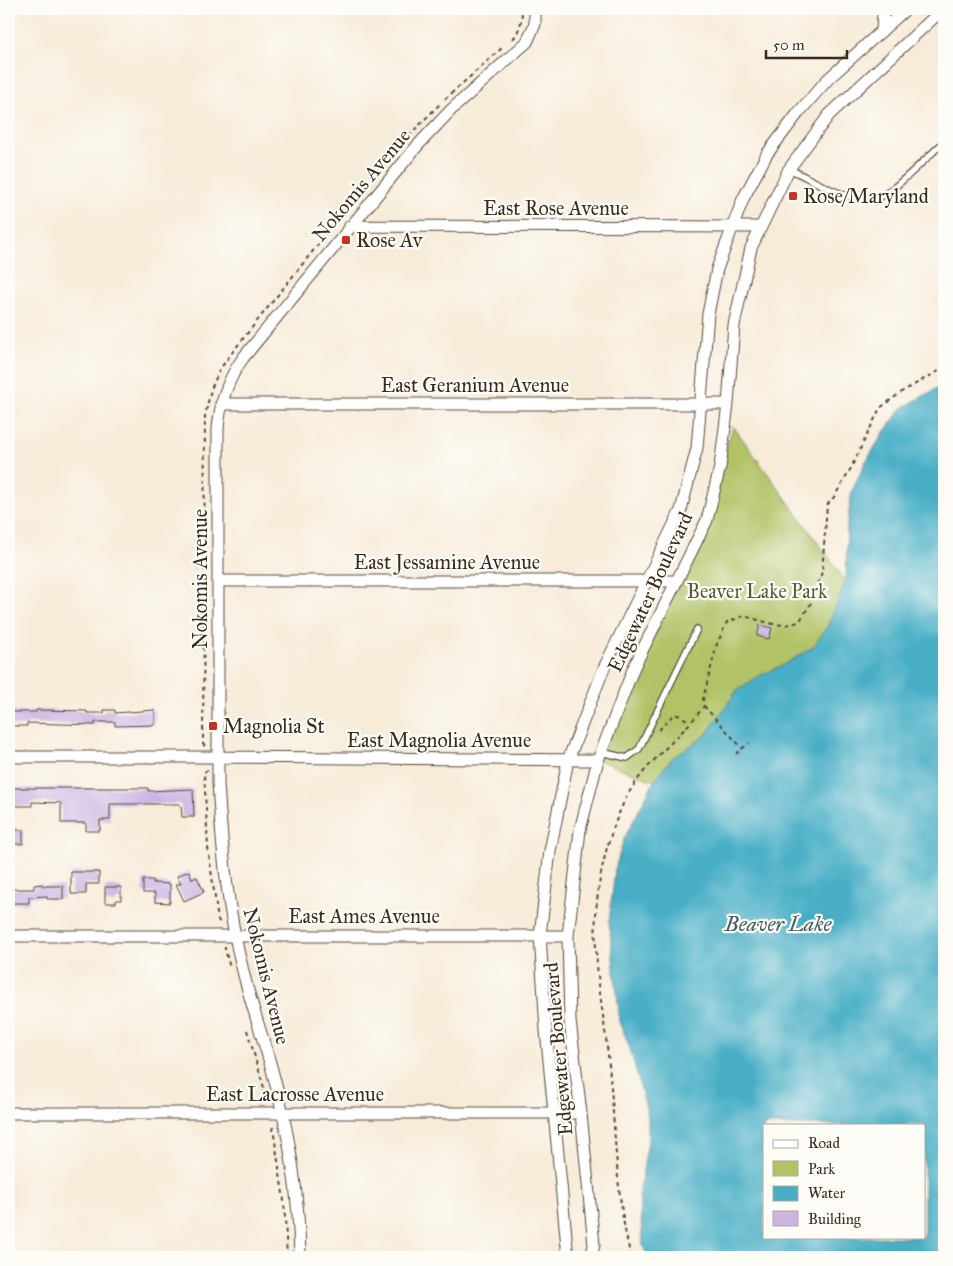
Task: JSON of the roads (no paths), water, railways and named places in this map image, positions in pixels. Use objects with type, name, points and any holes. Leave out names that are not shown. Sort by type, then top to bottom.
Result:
[{"type":"street","name":"Nokomis Avenue","points":[[300,1257],[298,1207],[283,1113],[272,1068],[256,1020],[235,935],[226,885],[221,838],[218,757],[218,428],[221,404],[226,386],[236,369],[390,177],[457,105],[527,42],[535,24],[535,9]]},
{"type":"street","points":[[881,9],[883,14],[882,31]]},
{"type":"street","name":"Edgewater Boulevard","points":[[568,1257],[546,1030],[540,935],[550,851],[568,760],[604,668],[681,510],[697,448],[708,314],[717,269],[743,199],[767,154],[799,112],[828,79],[906,9]]},
{"type":"street","name":"Edgewater Boulevard","points":[[591,1257],[594,1245],[570,1021],[568,936],[580,830],[600,756],[634,667],[706,520],[720,467],[728,404],[734,325],[751,248],[789,169],[829,115],[943,9]]},
{"type":"street","name":"East Rose Avenue","points":[[350,226],[761,227]]},
{"type":"street","name":"East Geranium Avenue","points":[[221,404],[728,404]]},
{"type":"street","name":"East Jessamine Avenue","points":[[218,581],[676,581]]},
{"type":"street","name":"East Magnolia Avenue","points":[[9,757],[568,760],[600,756]]},
{"type":"street","name":"East Ames Avenue","points":[[9,936],[568,936]]},
{"type":"street","name":"East Lacrosse Avenue","points":[[9,1113],[581,1113]]},
{"type":"lane","points":[[789,169],[845,195],[861,200],[875,199],[887,193],[944,142]]},
{"type":"lane","points":[[600,756],[627,758],[638,749],[697,629]]},
{"type":"water","name":"Beaver Lake","points":[[944,384],[944,1257],[648,1257],[643,1246],[639,1193],[648,1141],[648,1116],[631,1052],[620,1022],[609,922],[615,869],[624,839],[654,781],[672,758],[705,736],[738,689],[813,647],[827,627],[846,581],[847,524],[852,491],[865,463],[884,432],[902,408]]},
{"type":"place","name":"Rose/Maryland","points":[[793,196]]},
{"type":"place","name":"Rose Av","points":[[346,240]]},
{"type":"place","name":"Magnolia St","points":[[213,726]]},
{"type":"park label","name":"Beaver Lake Park","points":[[757,591]]}]
